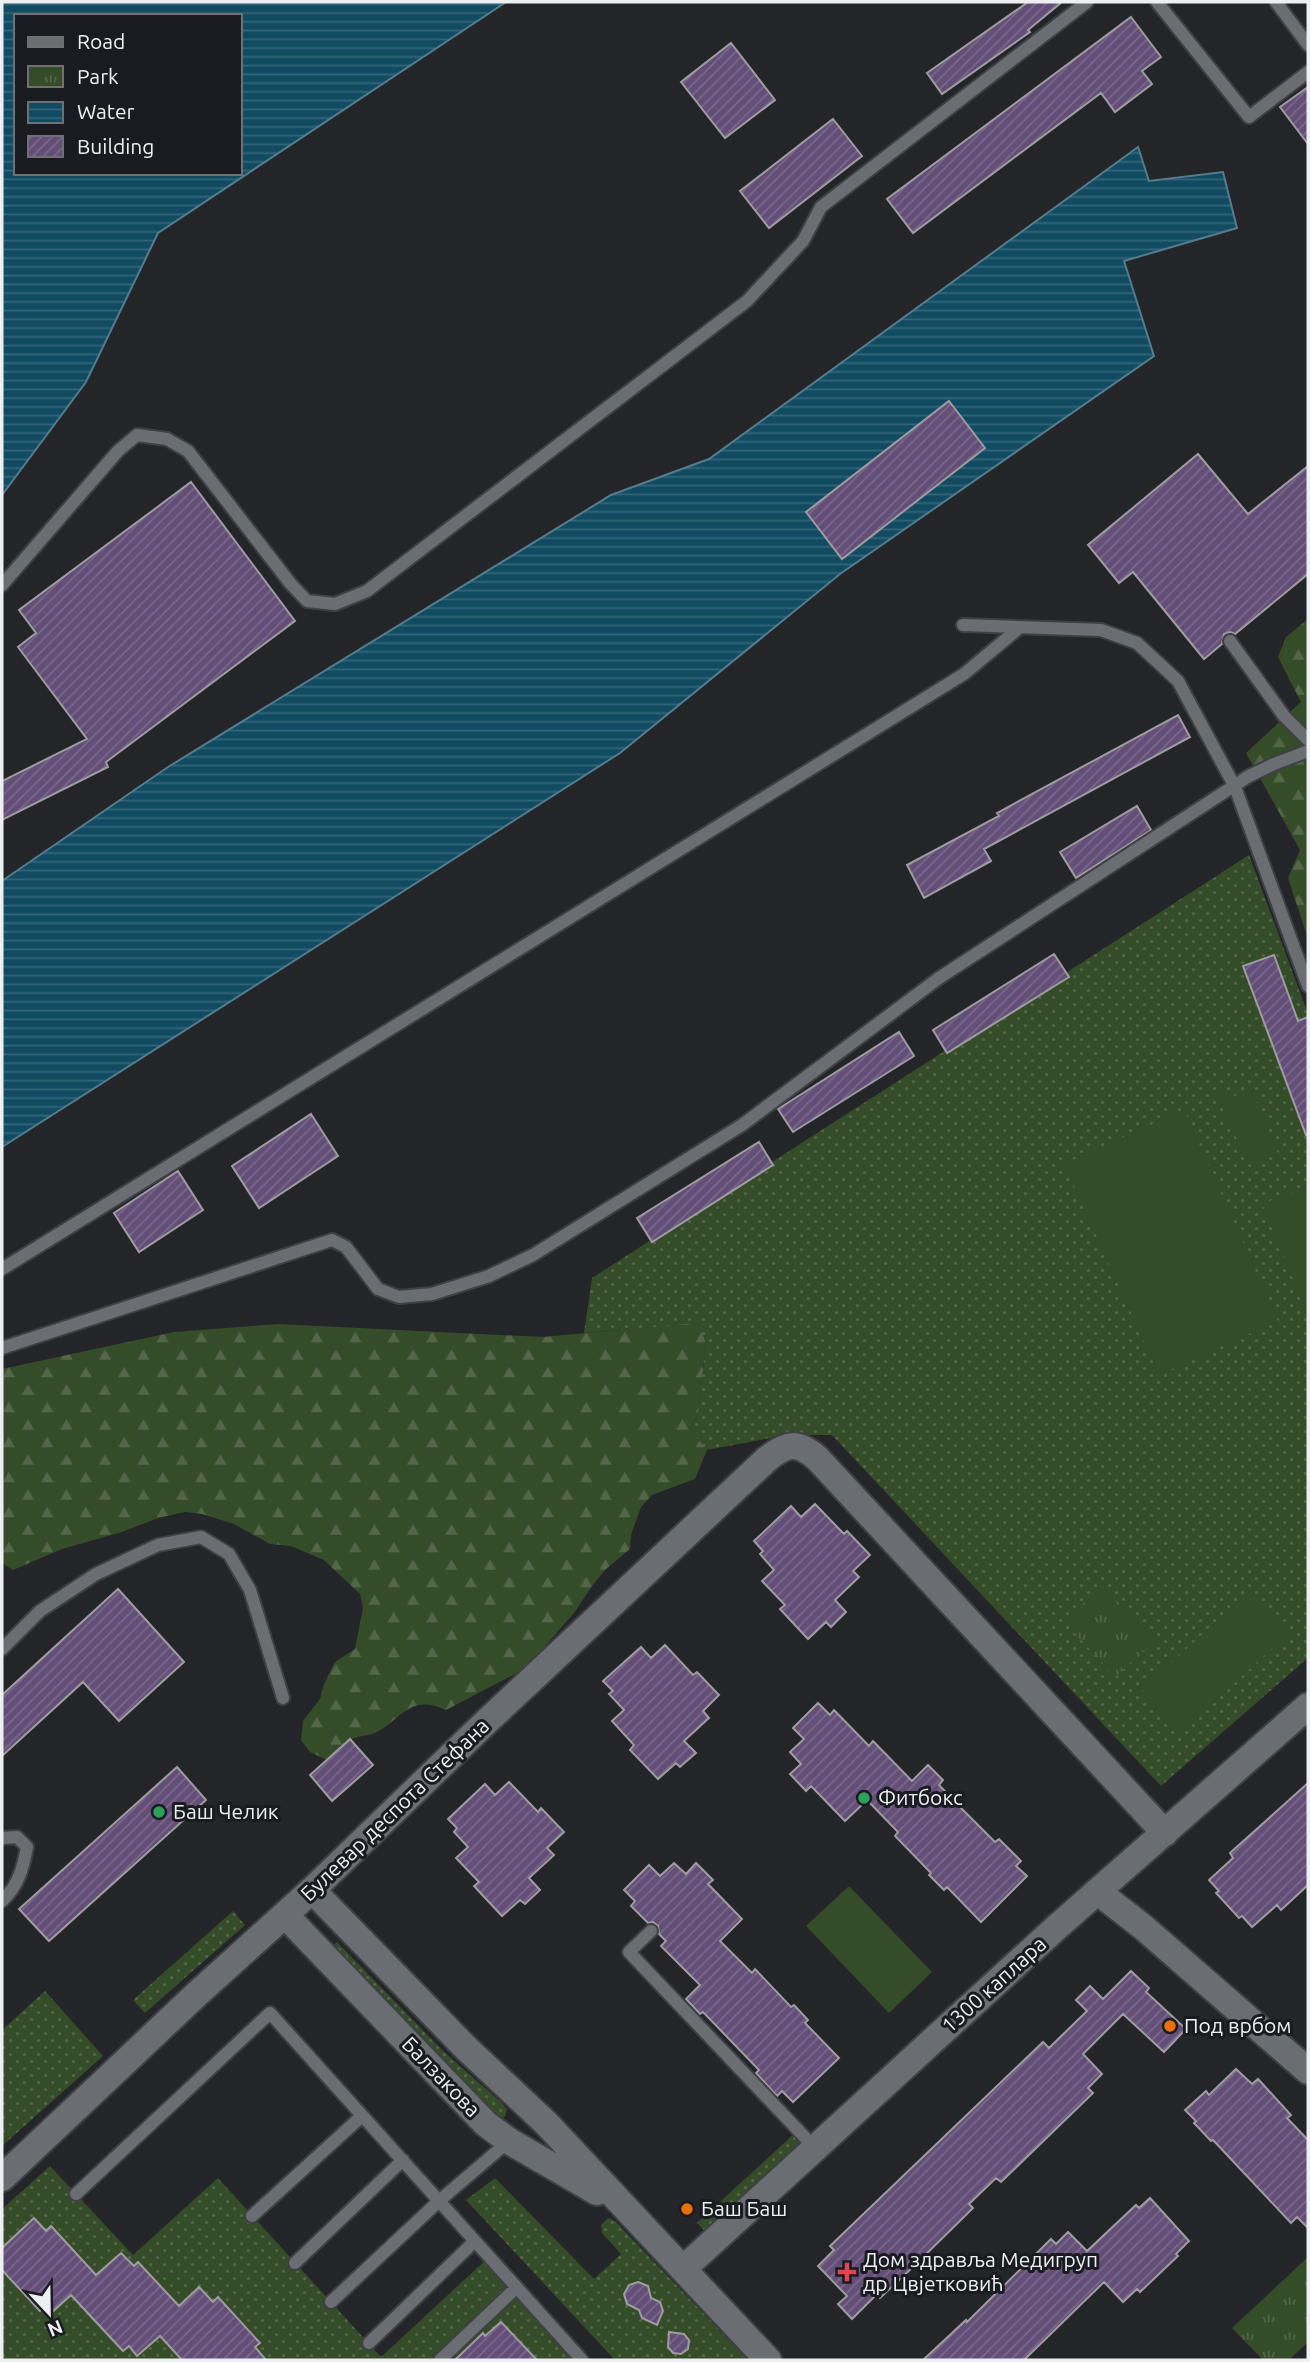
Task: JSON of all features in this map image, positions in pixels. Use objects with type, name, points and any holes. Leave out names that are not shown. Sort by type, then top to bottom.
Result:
[{"type":"street","name":"Булевар деспота Стефана","points":[[2,2178],[312,1890],[484,1724],[767,1460],[779,1450],[790,1446],[803,1447],[817,1458],[1165,1833]]},
{"type":"street","name":"1300 каплара","points":[[683,2269],[1098,1892],[1308,1706]]},
{"type":"street","name":"Балзакова","points":[[312,1890],[466,2049],[546,2123],[768,2360]]},
{"type":"street","points":[[1098,1892],[1143,1927],[1308,2071]]},
{"type":"street","name":"Балзакова","points":[[285,1915],[477,2115],[509,2141],[623,2207]]},
{"type":"lane","points":[[2,586],[118,452],[137,435],[167,439],[188,451],[290,583],[307,601],[335,604],[367,591],[747,301],[803,241],[821,207],[1087,2]]},
{"type":"lane","points":[[1157,2],[1249,117],[1308,72]]},
{"type":"lane","points":[[1276,2],[1308,45]]},
{"type":"lane","points":[[963,625],[1101,631],[1137,643],[1178,681],[1235,787],[1308,985]]},
{"type":"lane","points":[[2,1269],[964,674],[1019,628]]},
{"type":"lane","points":[[1230,640],[1284,716],[1308,740]]},
{"type":"lane","points":[[2,1348],[332,1240],[346,1247],[378,1289],[399,1297],[432,1294],[489,1276],[533,1255],[742,1125],[939,978],[1249,776],[1308,751]]},
{"type":"lane","points":[[2,1649],[40,1611],[96,1574],[158,1545],[201,1537],[229,1554],[250,1590],[283,1698]]},
{"type":"lane","points":[[2,1838],[17,1837],[27,1847],[23,1871],[12,1892],[2,1901]]},
{"type":"lane","points":[[651,1931],[629,1952],[815,2148]]},
{"type":"lane","points":[[76,2194],[270,2013],[582,2360]]},
{"type":"lane","points":[[253,2216],[362,2116]]},
{"type":"lane","points":[[331,2302],[439,2201],[509,2141]]},
{"type":"lane","points":[[295,2263],[403,2160]]},
{"type":"lane","points":[[369,2343],[475,2241]]},
{"type":"lane","points":[[440,2360],[516,2288]]},
{"type":"green space","points":[[1308,619],[1308,939],[1288,878],[1300,850],[1246,753],[1301,702],[1278,657],[1286,637]]},
{"type":"green space","points":[[1249,855],[1308,1014],[1308,1658],[1161,1786],[832,1435],[786,1435],[707,1450],[690,1430],[698,1414],[706,1343],[698,1324],[584,1333],[592,1278]]},
{"type":"green space","points":[[1252,1089],[1278,1153],[1248,1165],[1217,1093],[1224,1090],[1230,1098]]},
{"type":"green space","points":[[1184,1110],[1278,1321],[1159,1375],[1064,1164]]},
{"type":"green space","points":[[1308,1186],[1308,1307],[1305,1308],[1262,1204]]},
{"type":"green space","points":[[698,1323],[706,1343],[698,1414],[690,1430],[707,1450],[695,1479],[652,1495],[641,1507],[631,1535],[630,1549],[606,1569],[592,1586],[574,1613],[546,1645],[538,1662],[446,1710],[425,1704],[409,1709],[379,1731],[345,1743],[327,1760],[310,1752],[301,1740],[303,1721],[320,1699],[335,1662],[355,1649],[363,1608],[360,1594],[324,1560],[291,1546],[270,1544],[234,1524],[202,1514],[185,1512],[62,1549],[13,1570],[2,1563],[2,1369],[174,1332],[278,1324],[543,1337]]},
{"type":"green space","points":[[1103,1586],[1154,1642],[1115,1677],[1064,1621]]},
{"type":"green space","points":[[1250,1591],[1289,1633],[1181,1732],[1142,1689]]},
{"type":"green space","points":[[849,1886],[932,1972],[889,2013],[806,1926]]},
{"type":"green space","points":[[233,1911],[245,1925],[145,2013],[133,2000]]},
{"type":"green space","points":[[337,1942],[444,2052],[501,2102],[507,2109],[505,2117],[495,2118],[332,1946]]},
{"type":"green space","points":[[45,1991],[103,2056],[2,2146],[2,2030]]},
{"type":"green space","points":[[795,2133],[805,2144],[707,2233],[697,2223]]},
{"type":"green space","points":[[50,2166],[133,2255],[218,2178],[381,2357],[489,2257],[582,2360],[2,2360],[2,2209]]},
{"type":"green space","points":[[495,2178],[594,2279],[621,2254],[602,2233],[601,2225],[608,2218],[615,2221],[748,2360],[615,2360],[466,2200]]},
{"type":"green space","points":[[1308,2257],[1308,2342],[1289,2360],[1263,2360],[1232,2328]]},
{"type":"water","points":[[2,2],[506,2],[158,233],[86,382],[2,495]]},
{"type":"water","points":[[1138,147],[1149,181],[1223,172],[1237,228],[1124,261],[1154,356],[840,574],[620,753],[2,1147],[2,881],[168,767],[611,495],[709,459]]},
{"type":"building","points":[[1028,2],[1062,2],[1028,30],[1030,32],[942,94],[927,73]]},
{"type":"building","points":[[1131,17],[1161,57],[1142,71],[1152,84],[1115,112],[1101,93],[913,233],[887,199]]},
{"type":"building","points":[[731,43],[775,100],[725,138],[681,82]]},
{"type":"building","points":[[1308,87],[1308,144],[1280,107]]},
{"type":"building","points":[[833,119],[862,156],[769,228],[740,191]]},
{"type":"building","points":[[949,401],[985,448],[842,559],[806,512]]},
{"type":"building","points":[[1198,454],[1248,514],[1308,466],[1308,574],[1235,634],[1224,634],[1222,644],[1204,659],[1133,572],[1119,583],[1088,545]]},
{"type":"building","points":[[191,482],[295,621],[106,762],[108,767],[2,820],[2,781],[87,739],[18,647],[36,633],[19,610]]},
{"type":"building","points":[[1178,715],[1190,737],[984,849],[991,861],[924,898],[907,865]]},
{"type":"building","points":[[1137,806],[1151,830],[1076,878],[1060,852]]},
{"type":"building","points":[[1054,954],[1069,977],[947,1053],[933,1030]]},
{"type":"building","points":[[1274,955],[1298,1021],[1308,1017],[1306,1135],[1243,966]]},
{"type":"building","points":[[899,1032],[914,1056],[793,1132],[778,1109]]},
{"type":"building","points":[[311,1114],[338,1156],[259,1208],[232,1166]]},
{"type":"building","points":[[759,1142],[773,1165],[652,1242],[637,1218]]},
{"type":"building","points":[[178,1171],[203,1210],[139,1252],[114,1213]]},
{"type":"building","points":[[815,1504],[844,1534],[847,1531],[870,1555],[853,1571],[859,1577],[835,1600],[846,1612],[831,1627],[826,1622],[808,1639],[780,1609],[785,1605],[762,1581],[774,1570],[760,1554],[763,1551],[754,1541],[791,1506],[801,1517]]},
{"type":"building","points":[[118,1589],[184,1662],[119,1721],[83,1682],[2,1756],[2,1695]]},
{"type":"building","points":[[665,1645],[693,1675],[697,1672],[719,1695],[703,1711],[709,1718],[684,1741],[696,1753],[680,1767],[676,1763],[658,1779],[630,1750],[634,1745],[612,1721],[624,1710],[609,1694],[613,1691],[603,1681],[641,1647],[651,1658]]},
{"type":"building","points":[[818,1703],[830,1715],[834,1710],[869,1746],[873,1741],[912,1781],[928,1765],[943,1780],[939,1785],[958,1805],[995,1842],[999,1839],[1021,1861],[1016,1866],[1027,1876],[981,1922],[947,1887],[944,1890],[929,1875],[931,1873],[895,1836],[898,1832],[867,1800],[845,1821],[811,1786],[806,1791],[790,1774],[801,1764],[790,1752],[804,1739],[793,1728]]},
{"type":"building","points":[[350,1739],[373,1765],[332,1801],[310,1775]]},
{"type":"building","points":[[177,1767],[206,1800],[49,1941],[19,1909]]},
{"type":"building","points":[[509,1782],[538,1812],[541,1808],[564,1832],[547,1848],[554,1855],[529,1878],[540,1890],[525,1904],[520,1900],[502,1916],[474,1886],[479,1882],[456,1858],[468,1847],[454,1832],[457,1828],[448,1819],[485,1784],[495,1795]]},
{"type":"building","points":[[1308,1783],[1308,1885],[1281,1910],[1277,1905],[1252,1927],[1242,1916],[1239,1918],[1216,1893],[1219,1891],[1209,1880],[1233,1858],[1230,1853]]},
{"type":"building","points":[[674,1863],[686,1874],[696,1863],[713,1880],[708,1884],[742,1919],[720,1941],[752,1973],[755,1969],[791,2007],[794,2005],[808,2020],[805,2023],[839,2058],[793,2102],[782,2091],[777,2096],[756,2073],[759,2070],[703,2012],[700,2014],[686,1999],[700,1985],[661,1946],[666,1941],[659,1934],[658,1926],[653,1922],[648,1923],[631,1906],[635,1901],[624,1890],[649,1865],[660,1876]]},
{"type":"building","points":[[1131,1971],[1149,1988],[1146,1992],[1186,2029],[1164,2052],[1123,2014],[1083,2054],[1102,2074],[1088,2088],[1093,2093],[1001,2182],[996,2178],[969,2204],[973,2208],[915,2265],[880,2298],[877,2294],[852,2319],[838,2304],[847,2296],[818,2266],[834,2250],[830,2246],[1043,2042],[1049,2048],[1087,2011],[1076,2000],[1090,1986],[1103,1999]]},
{"type":"building","points":[[1236,2069],[1252,2084],[1258,2079],[1291,2115],[1287,2118],[1308,2140],[1308,2228],[1297,2217],[1291,2223],[1194,2123],[1196,2121],[1185,2110],[1206,2091],[1209,2095]]},
{"type":"building","points":[[1150,2198],[1189,2241],[1176,2254],[1178,2256],[1140,2292],[1137,2289],[1123,2302],[1104,2282],[1024,2360],[923,2360],[966,2320],[967,2322],[1051,2239],[1056,2244],[1068,2232],[1087,2251],[1136,2205],[1139,2208]]},
{"type":"building","points":[[34,2218],[46,2231],[51,2226],[96,2275],[121,2253],[134,2266],[138,2262],[179,2306],[199,2287],[213,2302],[218,2297],[260,2343],[255,2347],[266,2360],[182,2360],[160,2336],[137,2356],[129,2346],[123,2351],[71,2295],[49,2315],[43,2308],[40,2311],[2,2270],[2,2248]]},
{"type":"building","points":[[638,2282],[648,2286],[651,2298],[660,2302],[663,2311],[657,2325],[642,2318],[639,2310],[627,2304],[624,2294],[629,2285]]},
{"type":"building","points":[[501,2322],[537,2360],[455,2360],[483,2333],[485,2336]]},
{"type":"building","points":[[669,2332],[684,2334],[689,2340],[688,2349],[681,2354],[673,2353],[668,2347]]},
{"type":"place","name":"Фитбокс","points":[[864,1798]]},
{"type":"place","name":"Баш Челик","points":[[159,1812]]},
{"type":"place","name":"Под врбом","points":[[1170,2026]]},
{"type":"place","name":"Баш Баш","points":[[687,2209]]},
{"type":"place","name":"Дом здравља Медигруп др Цвјетковић","points":[[847,2272]]}]
